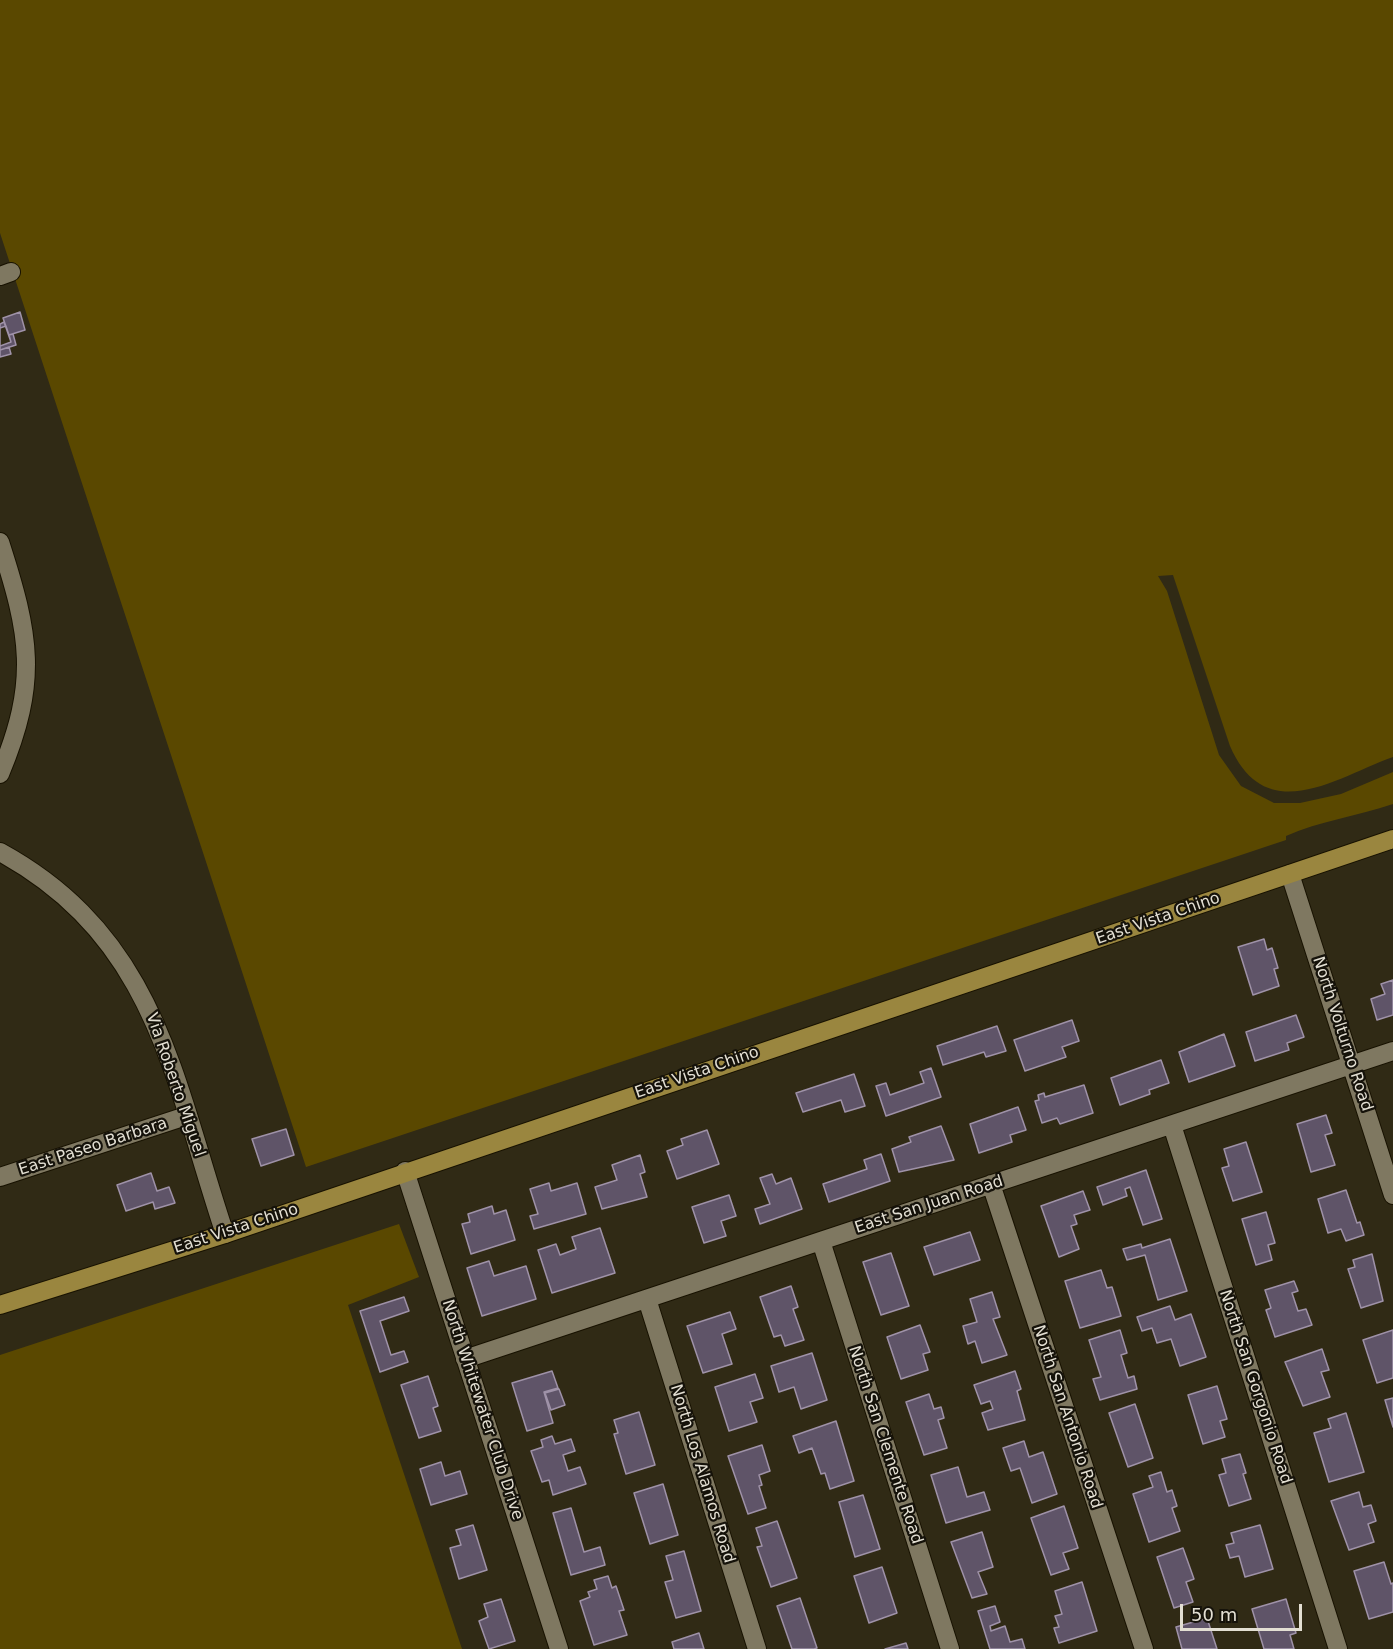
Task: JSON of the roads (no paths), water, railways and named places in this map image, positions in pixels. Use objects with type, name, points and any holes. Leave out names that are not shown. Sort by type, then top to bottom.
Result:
[{"type":"main road","name":"East Vista Chino","points":[[0,1305],[225,1234],[405,1171],[1393,839]]},
{"type":"street","points":[[0,542],[19,601],[28,653],[24,704],[18,728],[0,774]]},
{"type":"street","name":"Via Roberto Miguel","points":[[0,852],[28,867],[59,891],[89,919],[115,951],[148,1005],[225,1234]]},
{"type":"street","name":"North Volturno Road","points":[[1290,874],[1393,1195]]},
{"type":"street","name":"East San Juan Road","points":[[465,1359],[1393,1051]]},
{"type":"street","name":"East Paseo Barbara","points":[[0,1177],[186,1116]]},
{"type":"street","name":"North San Gorgonio Road","points":[[1172,1125],[1338,1649]]},
{"type":"street","name":"North Whitewater Club Drive","points":[[405,1171],[558,1649]]},
{"type":"street","name":"North San Antonio Road","points":[[991,1184],[1143,1649]]},
{"type":"street","name":"North San Clemente Road","points":[[821,1241],[950,1649]]},
{"type":"street","name":"North Los Alamos Road","points":[[647,1299],[757,1649]]}]
